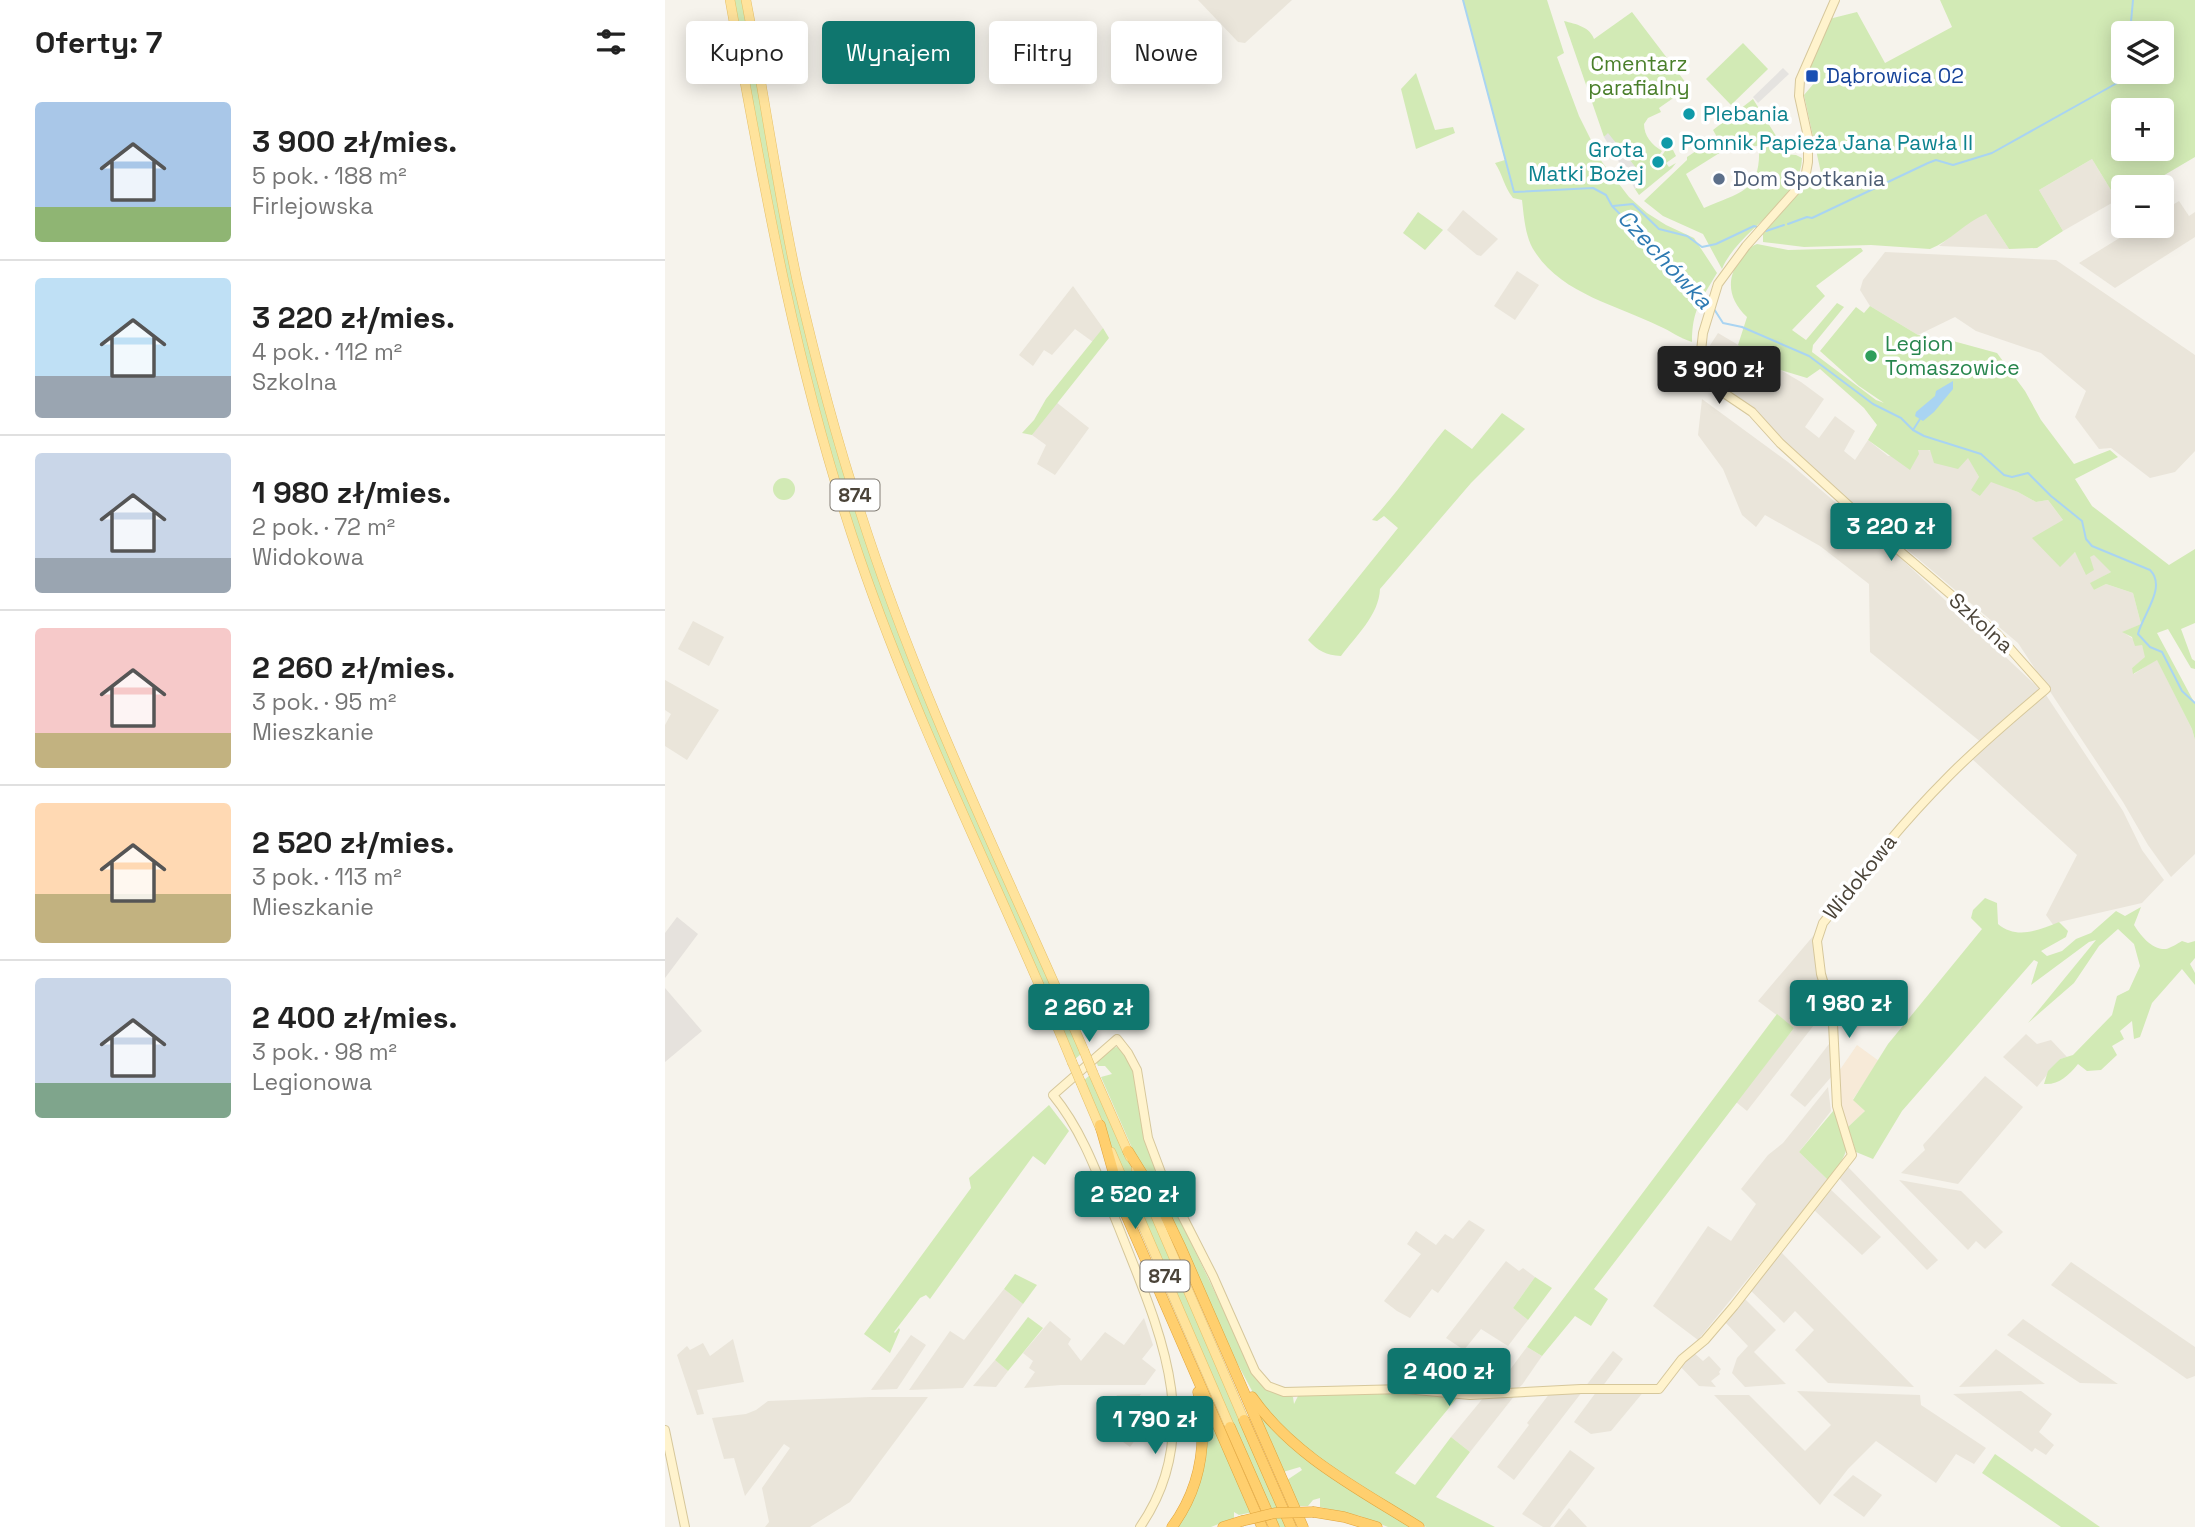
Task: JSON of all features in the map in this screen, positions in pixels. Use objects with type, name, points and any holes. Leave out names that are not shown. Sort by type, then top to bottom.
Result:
[{"type":"highway","points":[[1100,1125],[1124,1210],[1262,1527]]},
{"type":"highway","points":[[1128,1151],[1164,1213],[1303,1527]]},
{"type":"highway","points":[[1172,1527],[1190,1496],[1202,1455],[1203,1416],[1191,1365]]},
{"type":"highway","points":[[1233,1367],[1265,1416],[1293,1444],[1419,1527]]},
{"type":"highway","name":"874","points":[[1244,1420],[1291,1527]]},
{"type":"highway","name":"874","points":[[1230,1427],[1274,1527]]},
{"type":"highway","points":[[1223,1527],[1275,1513],[1314,1512],[1377,1527]]},
{"type":"main road","name":"874","points":[[730,0],[784,292],[841,503],[875,602],[914,701],[1230,1427]]},
{"type":"main road","name":"874","points":[[746,0],[797,278],[819,370],[857,501],[889,595],[921,677],[1244,1420]]},
{"type":"street","name":"Szkolna","points":[[1835,0],[1800,80],[1800,96],[1808,137],[1806,173],[1790,197],[1738,256],[1719,285],[1711,301],[1700,347],[1701,374],[1709,383],[1758,418],[1780,443],[1881,535],[1997,634],[2046,688]]},
{"type":"street","name":"Widokowa","points":[[1140,1527],[1162,1483],[1170,1455],[1174,1426],[1168,1366],[1158,1330],[1090,1157],[1075,1125],[1053,1095],[1117,1039],[1128,1053],[1137,1070],[1154,1158],[1213,1276],[1258,1376],[1273,1389],[1293,1393],[1405,1390],[1470,1395],[1581,1389],[1659,1389],[1682,1359],[1705,1340],[1734,1306],[1852,1155],[1837,1106],[1833,1023],[1821,974],[1817,942],[1823,923],[1885,846],[1946,779],[2046,688]]},
{"type":"street","points":[[665,1430],[685,1527]]},
{"type":"shaded area","points":[[1198,0],[1292,0],[1245,43],[1238,42],[1222,25],[1222,21],[1218,21]]},
{"type":"shaded area","points":[[1783,68],[1789,74],[1758,103],[1753,97]]},
{"type":"shaded area","points":[[1608,133],[1645,179],[1635,189],[1604,137]]},
{"type":"shaded area","points":[[2092,159],[2111,190],[2111,203],[2063,231],[2039,190]]},
{"type":"shaded area","points":[[2179,201],[2189,216],[2195,212],[2195,237],[2115,288],[2079,263],[2120,238],[2174,238],[2174,204]]},
{"type":"shaded area","points":[[1463,210],[1498,239],[1481,256],[1447,230]]},
{"type":"shaded area","points":[[1986,214],[2009,249],[1939,246],[1973,219]]},
{"type":"shaded area","points":[[1885,252],[2056,260],[2195,355],[2195,451],[2175,472],[2150,478],[2111,448],[2099,449],[2075,417],[2086,391],[2041,353],[1976,331],[1955,317],[1918,335],[1870,306],[1860,290],[1863,280]]},
{"type":"shaded area","points":[[1517,271],[1539,285],[1515,320],[1494,306]]},
{"type":"shaded area","points":[[1073,286],[1103,328],[1093,342],[1075,329],[1052,355],[1044,350],[1033,366],[1019,355]]},
{"type":"shaded area","points":[[1718,333],[1801,382],[1824,399],[1805,427],[1819,438],[1835,416],[1855,431],[1844,451],[1855,460],[1868,440],[1888,456],[1922,449],[1968,457],[1979,477],[1980,496],[1991,481],[2036,502],[2048,500],[2063,520],[2059,566],[2075,552],[2087,574],[2090,556],[2100,551],[2111,572],[2091,583],[2094,590],[2106,584],[2133,593],[2141,624],[2123,632],[2142,645],[2146,657],[2132,668],[2134,674],[2157,659],[2195,740],[2195,854],[2171,877],[2018,643],[1795,455],[1703,371],[1707,350]]},
{"type":"shaded area","points":[[1702,399],[1788,462],[1894,552],[2046,695],[2123,811],[2142,850],[2164,880],[2142,903],[2059,922],[2054,926],[2046,915],[2077,855],[1971,758],[1982,743],[1870,652],[1869,584],[1820,546],[1765,515],[1756,527],[1742,515],[1723,469],[1698,435]]},
{"type":"shaded area","points":[[1056,402],[1089,428],[1055,475],[1037,464],[1046,445],[1032,435]]},
{"type":"shaded area","points":[[693,621],[724,637],[709,666],[678,649]]},
{"type":"shaded area","points":[[665,680],[719,710],[687,760],[665,746],[665,725],[671,714],[665,710]]},
{"type":"shaded area","points":[[677,917],[698,934],[665,978],[665,933]]},
{"type":"shaded area","points":[[1814,935],[1814,954],[1828,1007],[1747,1111],[1736,1102],[1794,1028],[1758,1001]]},
{"type":"shaded area","points":[[665,988],[702,1031],[665,1062]]},
{"type":"shaded area","points":[[2026,1034],[2037,1044],[2051,1040],[2067,1057],[2060,1059],[2037,1087],[2003,1057]]},
{"type":"shaded area","points":[[1832,1040],[1832,1076],[1805,1107],[1790,1095]]},
{"type":"shaded area","points":[[1857,1045],[1879,1061],[1853,1099],[1865,1111],[1848,1127],[1842,1117],[1837,1074]]},
{"type":"shaded area","points":[[1985,1076],[2023,1107],[1958,1184],[1901,1173],[1925,1150],[1923,1145]]},
{"type":"shaded area","points":[[1828,1087],[1831,1111],[1799,1152],[1828,1180],[1698,1340],[1653,1306],[1708,1226],[1731,1241],[1756,1204],[1741,1189],[1768,1155],[1783,1143]]},
{"type":"shaded area","points":[[1848,1167],[1938,1260],[1927,1270],[1839,1178]]},
{"type":"shaded area","points":[[1899,1180],[1961,1191],[2003,1232],[1985,1249],[1976,1241],[1968,1250]]},
{"type":"shaded area","points":[[1829,1188],[1881,1237],[1862,1255],[1813,1209]]},
{"type":"shaded area","points":[[1469,1220],[1485,1230],[1438,1293],[1432,1289],[1410,1318],[1384,1301],[1421,1254],[1407,1244],[1416,1231],[1436,1245],[1445,1234],[1453,1239]]},
{"type":"shaded area","points":[[1780,1251],[1914,1387],[1828,1383],[1795,1350],[1814,1330],[1795,1311],[1784,1323],[1749,1289]]},
{"type":"shaded area","points":[[1506,1261],[1519,1271],[1523,1268],[1535,1277],[1513,1308],[1528,1320],[1508,1346],[1481,1329],[1464,1350],[1446,1338]]},
{"type":"shaded area","points":[[2071,1262],[2195,1347],[2195,1376],[2187,1379],[2051,1285]]},
{"type":"shaded area","points":[[1004,1289],[1023,1304],[963,1388],[909,1390],[950,1331],[964,1340]]},
{"type":"shaded area","points":[[1743,1297],[1776,1330],[1754,1352],[1786,1384],[1745,1387],[1732,1373],[1737,1358],[1748,1346],[1724,1321]]},
{"type":"shaded area","points":[[1144,1318],[1153,1345],[1142,1359],[1156,1370],[1145,1385],[1024,1388],[1035,1372],[1029,1368],[1033,1361],[1023,1353],[1050,1321],[1071,1339],[1068,1344],[1081,1361],[1105,1332],[1124,1345]]},
{"type":"shaded area","points":[[2023,1319],[2118,1384],[2080,1383],[2007,1335]]},
{"type":"shaded area","points":[[911,1335],[926,1345],[897,1389],[871,1390]]},
{"type":"shaded area","points":[[733,1339],[744,1382],[697,1390],[704,1414],[697,1415],[677,1355],[687,1346],[690,1350],[703,1343],[710,1356]]},
{"type":"shaded area","points":[[1527,1347],[1542,1356],[1522,1385],[1517,1389],[1494,1391]]},
{"type":"shaded area","points":[[1996,1349],[2045,1384],[1959,1387]]},
{"type":"shaded area","points":[[1613,1351],[1623,1359],[1602,1387],[1585,1387]]},
{"type":"shaded area","points":[[1693,1352],[1703,1361],[1709,1356],[1721,1369],[1720,1374],[1711,1381],[1716,1387],[1699,1386],[1679,1365]]},
{"type":"shaded area","points":[[995,1360],[1008,1371],[996,1387],[973,1386]]},
{"type":"shaded area","points":[[1645,1390],[1611,1431],[1591,1434],[1574,1422],[1597,1391]]},
{"type":"shaded area","points":[[1797,1391],[1920,1395],[1921,1405],[1986,1448],[1974,1464],[1956,1454],[1936,1483],[1876,1441],[1848,1469],[1820,1505],[1714,1395],[1749,1395],[1805,1451],[1831,1425]]},
{"type":"shaded area","points":[[2021,1391],[2052,1414],[2039,1432],[2054,1445],[2046,1455],[2035,1448],[2032,1452],[1953,1394]]},
{"type":"shaded area","points":[[1582,1392],[1514,1480],[1497,1467],[1550,1393]]},
{"type":"shaded area","points":[[1141,1394],[1129,1412],[1146,1425],[1130,1447],[1097,1423],[1117,1395]]},
{"type":"shaded area","points":[[1515,1395],[1470,1452],[1451,1437],[1484,1397]]},
{"type":"shaded area","points":[[928,1397],[850,1502],[810,1527],[765,1527],[769,1522],[762,1488],[790,1448],[784,1444],[745,1496],[734,1458],[724,1459],[712,1418],[746,1414],[768,1401]]},
{"type":"shaded area","points":[[1570,1450],[1595,1468],[1550,1527],[1543,1527],[1522,1514]]},
{"type":"shaded area","points":[[1853,1475],[1882,1495],[1864,1517],[1833,1495]]},
{"type":"shaded area","points":[[1569,1508],[1587,1527],[1554,1527]]},
{"type":"green space","points":[[734,0],[742,0],[746,21],[738,21]]},
{"type":"green space","points":[[1463,0],[1547,0],[1564,53],[1557,57],[1579,116],[1602,162],[1629,197],[1647,213],[1694,238],[1717,273],[1696,313],[1692,342],[1575,288],[1546,266],[1535,252],[1527,233],[1522,200],[1513,198],[1495,163],[1505,160]]},
{"type":"green space","points":[[1940,0],[2195,0],[2195,157],[2164,175],[2111,175],[2111,190],[2092,159],[2039,190],[2063,231],[2037,248],[2009,249],[1986,214],[1930,249],[1871,245],[1804,247],[1763,242],[1763,234],[1807,184],[1823,182],[1804,95],[1815,82],[1809,67],[1829,19],[1857,12],[1885,63],[1952,27]]},
{"type":"green space","name":"Cmentarz parafialny","points":[[1632,12],[1689,87],[1659,108],[1661,112],[1648,118],[1644,124],[1649,140],[1662,151],[1657,163],[1665,151],[1673,150],[1676,156],[1666,163],[1669,167],[1676,163],[1639,195],[1635,189],[1645,179],[1608,134],[1604,137],[1564,21],[1586,29],[1594,39]]},
{"type":"green space","points":[[1743,43],[1768,69],[1731,105],[1706,79]]},
{"type":"green space","points":[[1416,73],[1435,130],[1453,127],[1455,133],[1416,149],[1401,89]]},
{"type":"green space","points":[[749,84],[757,84],[787,247],[879,578],[1081,1054],[1074,1060],[902,664],[842,496],[785,281]]},
{"type":"green space","points":[[1753,99],[1783,147],[1782,154],[1802,158],[1799,174],[1791,189],[1730,254],[1722,269],[1703,234],[1663,216],[1644,201],[1696,151],[1691,141],[1698,137],[1704,146],[1713,143],[1721,149],[1721,152],[1686,174],[1704,208],[1746,188],[1756,173],[1759,146],[1734,147],[1727,137],[1725,138],[1731,148],[1725,151],[1713,130]]},
{"type":"green space","points":[[1418,212],[1443,230],[1425,250],[1403,233]]},
{"type":"green space","points":[[1757,244],[1788,250],[1861,248],[1863,251],[1816,286],[1825,296],[1792,330],[1806,340],[1837,303],[1844,307],[1813,345],[1812,352],[1876,400],[1884,403],[1859,386],[1820,351],[1856,307],[1864,313],[1870,306],[1918,335],[1997,353],[2074,464],[2110,450],[2118,457],[2075,479],[2092,506],[2169,565],[2195,549],[2195,623],[2181,629],[2195,661],[2195,669],[2191,668],[2168,629],[2157,633],[2195,704],[2195,740],[2157,660],[2133,674],[2132,668],[2145,657],[2142,645],[2135,646],[2132,637],[2122,632],[2141,624],[2133,593],[2106,584],[2094,590],[2090,583],[2111,572],[2094,555],[2090,557],[2094,570],[2086,575],[2075,552],[2060,567],[2032,538],[2063,520],[2048,500],[2036,502],[1991,482],[1980,496],[1971,490],[1979,477],[1968,458],[1958,469],[1934,463],[1930,450],[1918,450],[1919,454],[1910,470],[1868,440],[1877,425],[1864,408],[1820,369],[1807,378],[1771,367],[1738,345],[1747,317],[1736,303],[1731,281],[1740,259]]},
{"type":"green space","points":[[1103,328],[1109,338],[1032,435],[1022,433],[1034,420],[1046,399]]},
{"type":"green space","points":[[1502,413],[1525,429],[1471,483],[1380,589],[1376,608],[1341,656],[1315,647],[1308,640],[1398,528],[1384,516],[1377,521],[1372,520],[1445,429],[1472,449]]},
{"type":"green space","points":[[784,478],[792,481],[795,489],[792,497],[784,500],[776,497],[773,489],[776,481]]},
{"type":"green space","points":[[1985,898],[1997,903],[1998,924],[2013,932],[2028,932],[2059,922],[2068,931],[2066,937],[2041,951],[2047,956],[2062,951],[2076,939],[2091,933],[2116,911],[2125,916],[2141,907],[2134,925],[2151,944],[2166,949],[2182,941],[2195,941],[2195,958],[2190,964],[2195,973],[2195,985],[2182,969],[2152,1003],[2140,1037],[2134,1039],[2132,1021],[2120,1031],[2124,1039],[2112,1046],[2117,1055],[2101,1070],[2087,1071],[2078,1064],[2063,1079],[2044,1084],[2048,1071],[2060,1059],[2073,1055],[2112,1015],[2117,996],[2129,990],[2140,966],[2134,944],[2118,929],[2099,946],[2074,983],[2028,1023],[2096,940],[2089,942],[2031,985],[2038,962],[2034,960],[1902,1111],[1873,1159],[1856,1152],[1848,1127],[1865,1111],[1853,1100],[1888,1044],[1982,929],[1971,918],[1973,910]]},
{"type":"green space","points":[[1777,1014],[1794,1028],[1594,1289],[1608,1299],[1591,1326],[1575,1316],[1542,1356],[1527,1347]]},
{"type":"green space","points":[[1117,1047],[1122,1050],[1134,1069],[1152,1161],[1255,1376],[1293,1397],[1294,1404],[1298,1396],[1387,1392],[1458,1397],[1395,1473],[1415,1485],[1451,1437],[1470,1452],[1436,1497],[1495,1527],[1426,1527],[1308,1451],[1258,1402],[1236,1361],[1182,1241],[1132,1148],[1101,1077],[1112,1074],[1105,1066],[1098,1066],[1096,1061]]},
{"type":"green space","points":[[1090,1075],[1288,1527],[1277,1527],[1083,1081]]},
{"type":"green space","points":[[1049,1105],[1069,1131],[1045,1165],[1033,1156],[930,1299],[926,1295],[920,1298],[894,1332],[899,1328],[890,1353],[864,1334],[971,1188],[969,1178]]},
{"type":"green space","points":[[1834,1110],[1846,1140],[1846,1147],[1842,1160],[1828,1180],[1799,1152]]},
{"type":"green space","points":[[1015,1274],[1037,1285],[1023,1304],[1004,1289]]},
{"type":"green space","points":[[1535,1277],[1552,1288],[1528,1320],[1513,1308]]},
{"type":"green space","points":[[1028,1317],[1043,1328],[1008,1371],[995,1360]]},
{"type":"green space","points":[[1205,1404],[1253,1512],[1239,1515],[1234,1512],[1234,1518],[1211,1527],[1175,1527],[1189,1505]]},
{"type":"green space","points":[[1253,1405],[1271,1426],[1414,1527],[1388,1527],[1360,1516],[1320,1507],[1320,1498],[1313,1500],[1308,1506],[1297,1506],[1287,1480],[1302,1470],[1300,1467],[1283,1472]]},
{"type":"green space","points":[[1995,1454],[2100,1527],[2061,1527],[1982,1473]]},
{"type":"water","points":[[1953,381],[1953,389],[1934,412],[1923,421],[1915,416],[1916,412],[1935,396],[1936,391]]},
{"type":"waterway","name":"Czechówka","points":[[1463,0],[1514,192],[1593,188],[1606,195],[1612,206],[1709,305]]},
{"type":"waterway","points":[[2131,21],[2133,0]]},
{"type":"waterway","points":[[1788,224],[1807,217],[1812,218],[1936,160],[1953,165],[1992,153],[2115,84]]},
{"type":"waterway","points":[[1613,206],[1633,204],[1659,229],[1687,236],[1702,247],[1757,227]]},
{"type":"waterway","points":[[1766,231],[1784,225]]},
{"type":"waterway","name":"Czechówka","points":[[1714,309],[1723,323],[1742,327],[1809,356],[1873,404],[1901,418],[1924,436],[1981,454],[2004,475],[2012,477],[2028,473],[2082,521],[2086,539],[2092,546],[2150,570],[2155,577],[2155,592],[2138,634],[2150,647],[2162,652],[2182,691],[2195,703]]},
{"type":"waterway","points":[[1913,430],[1920,419]]},
{"type":"place","name":"Dąbrowica 02","points":[[1812,76]]},
{"type":"place","name":"Plebania","points":[[1689,114]]},
{"type":"place","name":"Pomnik Papieża Jana Pawła II","points":[[1667,143]]},
{"type":"place","name":"Grota Matki Bożej","points":[[1658,162]]},
{"type":"place","name":"Dom Spotkania","points":[[1719,179]]},
{"type":"place","name":"Legion Tomaszowice","points":[[1871,356]]}]
